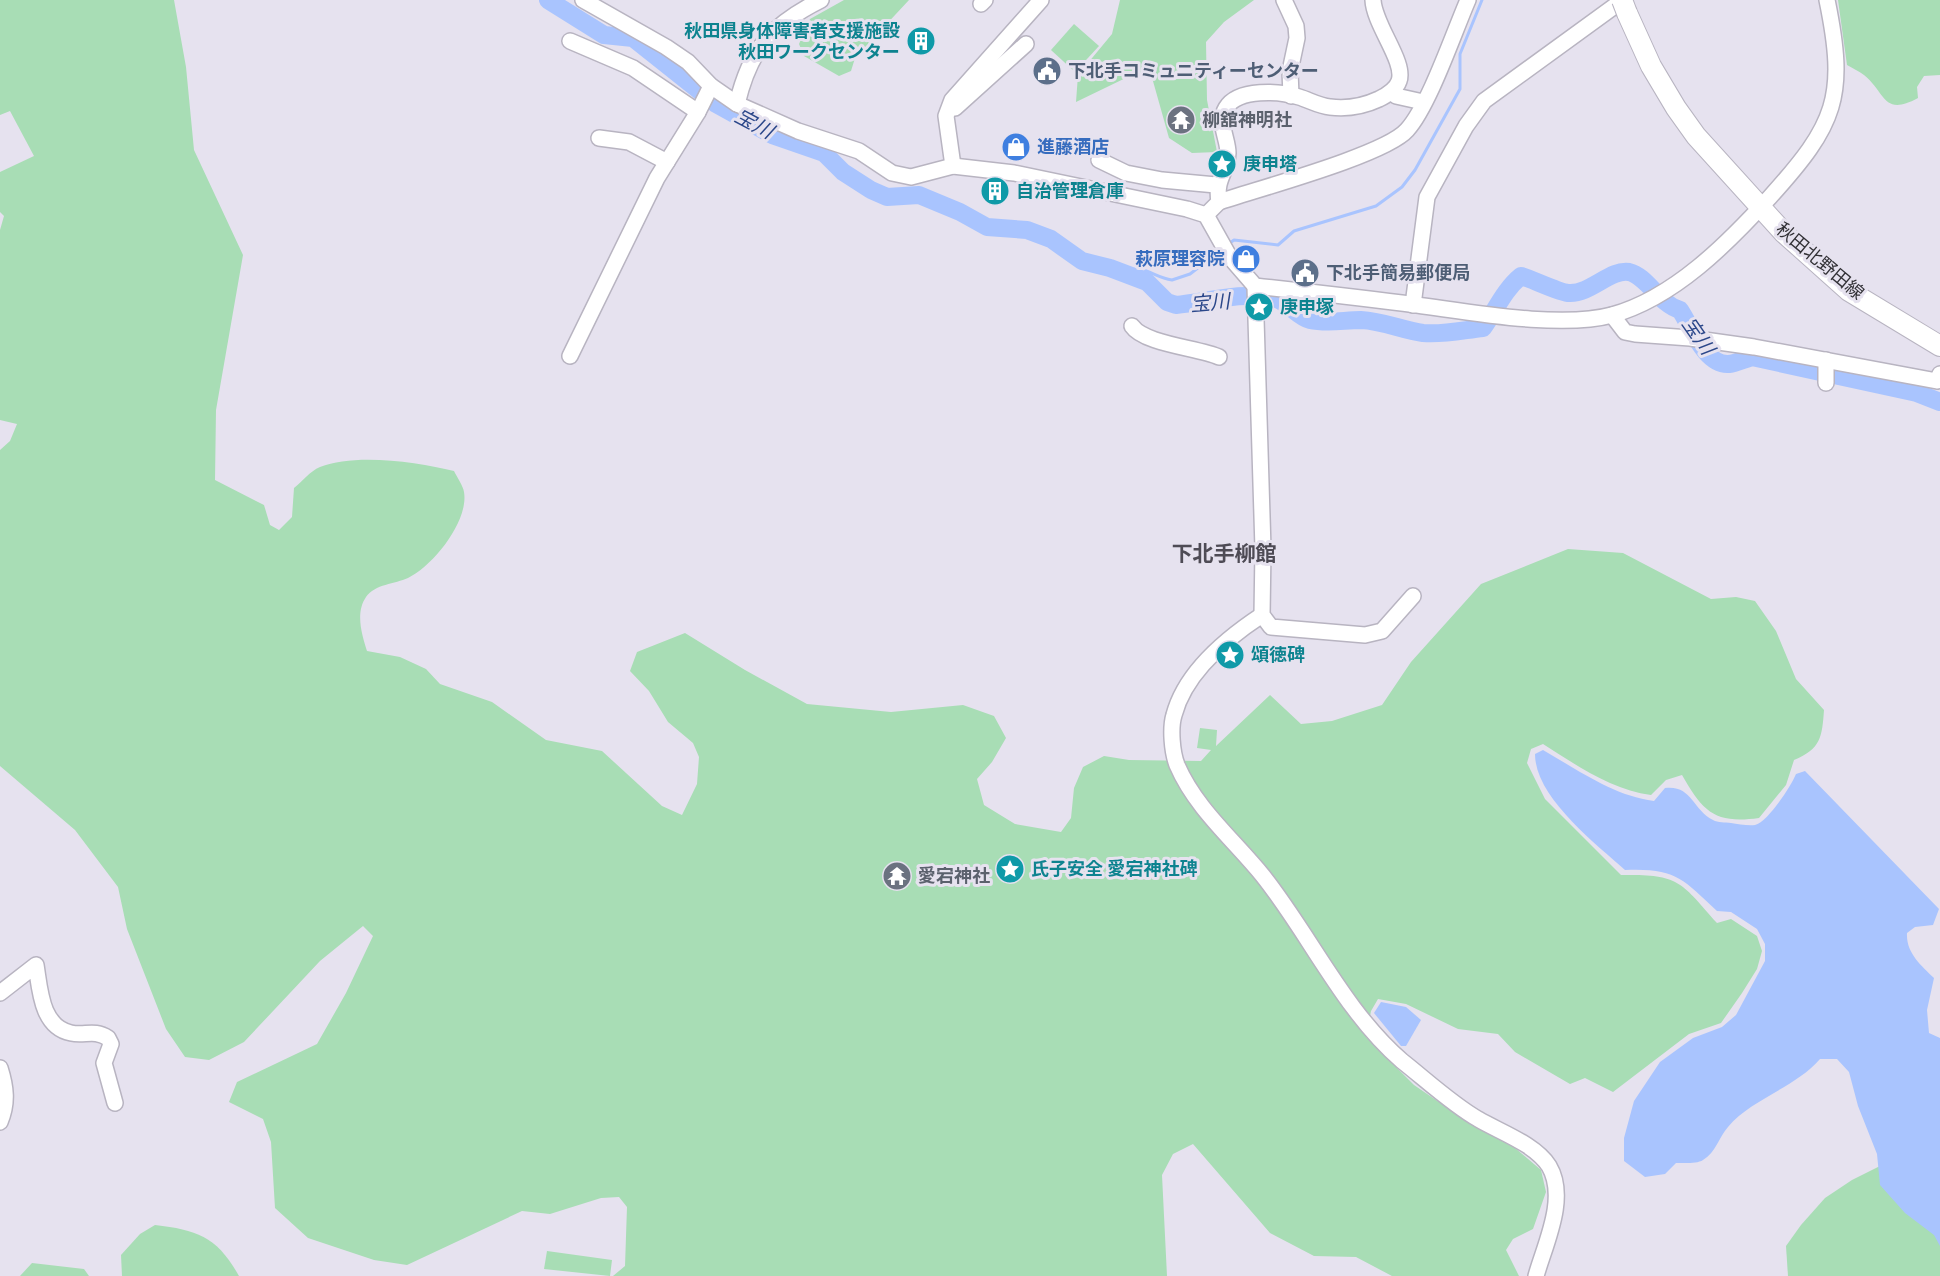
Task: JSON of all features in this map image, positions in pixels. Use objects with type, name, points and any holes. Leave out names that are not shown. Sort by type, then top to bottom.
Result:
[{"type":"main road","name":"秋田北野田線","points":[[1628,4],[1650,66],[1671,99],[1716,158],[1760,208],[1784,233],[1849,291],[1940,346]]},
{"type":"street","points":[[583,0],[666,47],[688,62],[710,88],[737,104],[798,131],[860,151],[892,173],[911,177],[953,166],[1014,173],[1079,185],[1110,195],[1206,215],[1229,256],[1255,293],[1263,549],[1262,615],[1271,627],[1365,635],[1382,631],[1413,596]]},
{"type":"street","points":[[737,104],[742,83],[759,48],[788,17],[821,0]]},
{"type":"street","points":[[953,166],[946,117],[952,100],[1041,0]]},
{"type":"street","points":[[1284,0],[1296,26],[1297,38],[1290,71],[1291,96]]},
{"type":"street","points":[[1219,202],[1216,185],[1226,166],[1228,153],[1222,127],[1226,108],[1235,100],[1245,95],[1291,96],[1329,107],[1352,107],[1372,102],[1392,92],[1400,81],[1399,64],[1378,25],[1373,0]]},
{"type":"street","points":[[1206,215],[1219,202],[1388,143],[1408,129],[1423,102],[1468,0]]},
{"type":"street","points":[[1255,293],[1413,304],[1503,316],[1580,320],[1612,315],[1644,302],[1674,284],[1760,208],[1805,159],[1821,134],[1832,108],[1838,69],[1827,0]]},
{"type":"street","points":[[1413,304],[1427,197],[1466,126],[1484,101],[1628,4]]},
{"type":"street","points":[[570,41],[633,68],[700,109]]},
{"type":"street","points":[[946,117],[1026,44]]},
{"type":"street","points":[[570,356],[667,162],[700,109],[710,88]]},
{"type":"street","points":[[1392,92],[1395,96],[1423,102]]},
{"type":"street","points":[[599,138],[629,142],[667,162]]},
{"type":"street","points":[[1099,160],[1126,173],[1162,180],[1216,185]]},
{"type":"street","points":[[1612,315],[1625,332],[1707,340],[1937,381],[1940,374]]},
{"type":"street","points":[[1132,326],[1136,332],[1170,344],[1220,357]]},
{"type":"street","points":[[1826,360],[1826,383]]},
{"type":"street","points":[[1262,615],[1242,628],[1193,675],[1173,716],[1176,763],[1205,811],[1263,876],[1364,1021],[1401,1059],[1476,1119],[1518,1139],[1548,1165],[1556,1184],[1555,1204],[1552,1224],[1536,1276]]},
{"type":"street","points":[[0,993],[36,965],[44,1007],[52,1023],[71,1033],[91,1031],[108,1038],[111,1044],[104,1063],[115,1103]]},
{"type":"street","points":[[0,1068],[6,1087],[5,1111],[0,1122]]},
{"type":"green space","points":[[0,0],[174,0],[186,67],[194,150],[243,255],[216,410],[215,480],[264,505],[270,525],[279,530],[292,517],[294,488],[320,467],[351,460],[387,460],[454,471],[464,492],[464,504],[455,529],[438,553],[418,572],[408,578],[375,589],[366,597],[360,617],[367,651],[400,657],[426,669],[440,684],[492,702],[546,740],[602,751],[662,806],[682,815],[697,784],[699,757],[693,743],[668,722],[649,691],[630,671],[637,652],[685,633],[807,704],[891,712],[963,705],[994,716],[1006,738],[992,762],[977,779],[984,805],[1015,824],[1061,832],[1071,818],[1074,788],[1083,767],[1104,756],[1129,760],[1201,761],[1211,750],[1197,748],[1200,728],[1217,730],[1216,746],[1270,695],[1301,724],[1332,721],[1382,705],[1411,662],[1481,584],[1568,549],[1623,553],[1711,599],[1736,597],[1755,601],[1776,631],[1796,679],[1824,710],[1821,735],[1810,751],[1794,760],[1786,785],[1759,818],[1731,819],[1712,813],[1697,798],[1682,775],[1666,780],[1651,795],[1608,782],[1543,744],[1531,749],[1527,763],[1545,799],[1621,875],[1655,876],[1677,883],[1695,898],[1717,923],[1731,919],[1757,936],[1762,951],[1757,969],[1721,1023],[1689,1034],[1613,1092],[1585,1078],[1570,1084],[1515,1052],[1498,1034],[1458,1029],[1406,1004],[1378,999],[1371,1011],[1366,1037],[1414,1085],[1474,1126],[1515,1148],[1541,1170],[1546,1192],[1533,1229],[1513,1239],[1506,1250],[1519,1276],[1392,1276],[1356,1257],[1314,1256],[1270,1233],[1193,1144],[1173,1154],[1162,1175],[1167,1276],[613,1276],[625,1266],[627,1207],[619,1197],[601,1198],[550,1214],[522,1211],[407,1265],[374,1260],[308,1238],[275,1208],[271,1142],[263,1119],[229,1102],[237,1082],[317,1044],[346,993],[373,936],[363,926],[320,961],[244,1042],[209,1060],[185,1057],[166,1029],[127,929],[118,887],[75,830],[0,766],[0,450],[10,441],[17,424],[0,420],[0,230],[4,216],[0,212],[0,172],[34,156],[10,111],[0,115]]},
{"type":"green space","points":[[844,0],[909,0],[855,58],[851,71],[839,76],[804,56],[799,44],[810,19]]},
{"type":"green space","points":[[1120,0],[1254,0],[1224,22],[1206,42],[1207,100],[1217,152],[1192,153],[1169,138],[1151,74],[1136,73],[1076,102],[1078,75],[1112,34]]},
{"type":"green space","points":[[1838,0],[1940,0],[1940,75],[1924,76],[1917,87],[1918,98],[1898,105],[1891,104],[1864,75],[1847,65]]},
{"type":"green space","points":[[1074,24],[1099,46],[1075,72],[1051,50]]},
{"type":"green space","points":[[1882,1165],[1940,1213],[1940,1276],[1788,1276],[1786,1246],[1801,1225],[1825,1198],[1852,1180]]},
{"type":"green space","points":[[155,1225],[195,1233],[205,1238],[223,1252],[239,1276],[122,1276],[121,1255],[140,1234]]},
{"type":"green space","points":[[547,1251],[612,1260],[610,1276],[544,1269]]},
{"type":"green space","points":[[32,1263],[84,1269],[89,1276],[20,1276]]},
{"type":"water","points":[[1543,750],[1625,794],[1654,801],[1665,788],[1674,788],[1687,794],[1700,810],[1713,820],[1746,825],[1755,825],[1766,817],[1784,795],[1796,774],[1805,771],[1939,909],[1933,925],[1915,927],[1907,933],[1907,940],[1919,963],[1934,978],[1927,1010],[1929,1033],[1940,1038],[1940,1246],[1934,1235],[1905,1213],[1880,1185],[1877,1154],[1858,1106],[1849,1072],[1837,1059],[1820,1059],[1798,1078],[1738,1117],[1725,1131],[1711,1153],[1700,1161],[1676,1163],[1665,1174],[1645,1177],[1624,1161],[1624,1138],[1634,1101],[1660,1062],[1693,1038],[1722,1027],[1736,1015],[1765,961],[1765,944],[1757,929],[1731,912],[1717,911],[1677,877],[1656,871],[1625,870],[1583,833],[1545,786],[1538,770],[1535,754]]},
{"type":"water","points":[[1381,1002],[1406,1007],[1421,1020],[1406,1046],[1401,1046],[1374,1013]]},
{"type":"waterway","name":"宝川","points":[[548,0],[604,35],[633,38],[716,104],[772,135],[824,153],[843,172],[871,190],[887,197],[919,195],[960,212],[987,227],[1027,230],[1051,239],[1082,261],[1110,268],[1147,282],[1167,302],[1176,305],[1236,297],[1271,297],[1310,320],[1323,322],[1361,320],[1423,333],[1446,333],[1483,328],[1505,294],[1521,276],[1569,293],[1585,290],[1615,274],[1629,272],[1642,279],[1666,302],[1680,310],[1706,352],[1720,363],[1729,364],[1752,357],[1917,393],[1940,402]]},
{"type":"waterway","points":[[1227,245],[1234,240],[1278,245],[1294,231],[1376,206],[1402,187],[1415,170],[1460,89],[1460,54],[1482,0]]},
{"type":"waterway","points":[[1122,272],[1136,269],[1172,280],[1190,274],[1220,251]]},
{"type":"place","name":"秋田県身体障害者支援施設 秋田ワークセンター","points":[[921,41]]},
{"type":"place","name":"下北手コミュニティーセンター","points":[[1047,71]]},
{"type":"place","name":"柳舘神明社","points":[[1181,120]]},
{"type":"place","name":"進藤酒店","points":[[1016,147]]},
{"type":"place","name":"庚申塔","points":[[1222,164]]},
{"type":"place","name":"自治管理倉庫","points":[[995,191]]},
{"type":"place","name":"萩原理容院","points":[[1246,259]]},
{"type":"place","name":"下北手簡易郵便局","points":[[1305,273]]},
{"type":"place","name":"庚申塚","points":[[1259,307]]},
{"type":"place","name":"頌徳碑","points":[[1230,655]]},
{"type":"place","name":"氏子安全 愛宕神社碑","points":[[1010,869]]},
{"type":"place","name":"愛宕神社","points":[[897,876]]},
{"type":"district","name":"下北手柳館","points":[[1224,554]]}]
